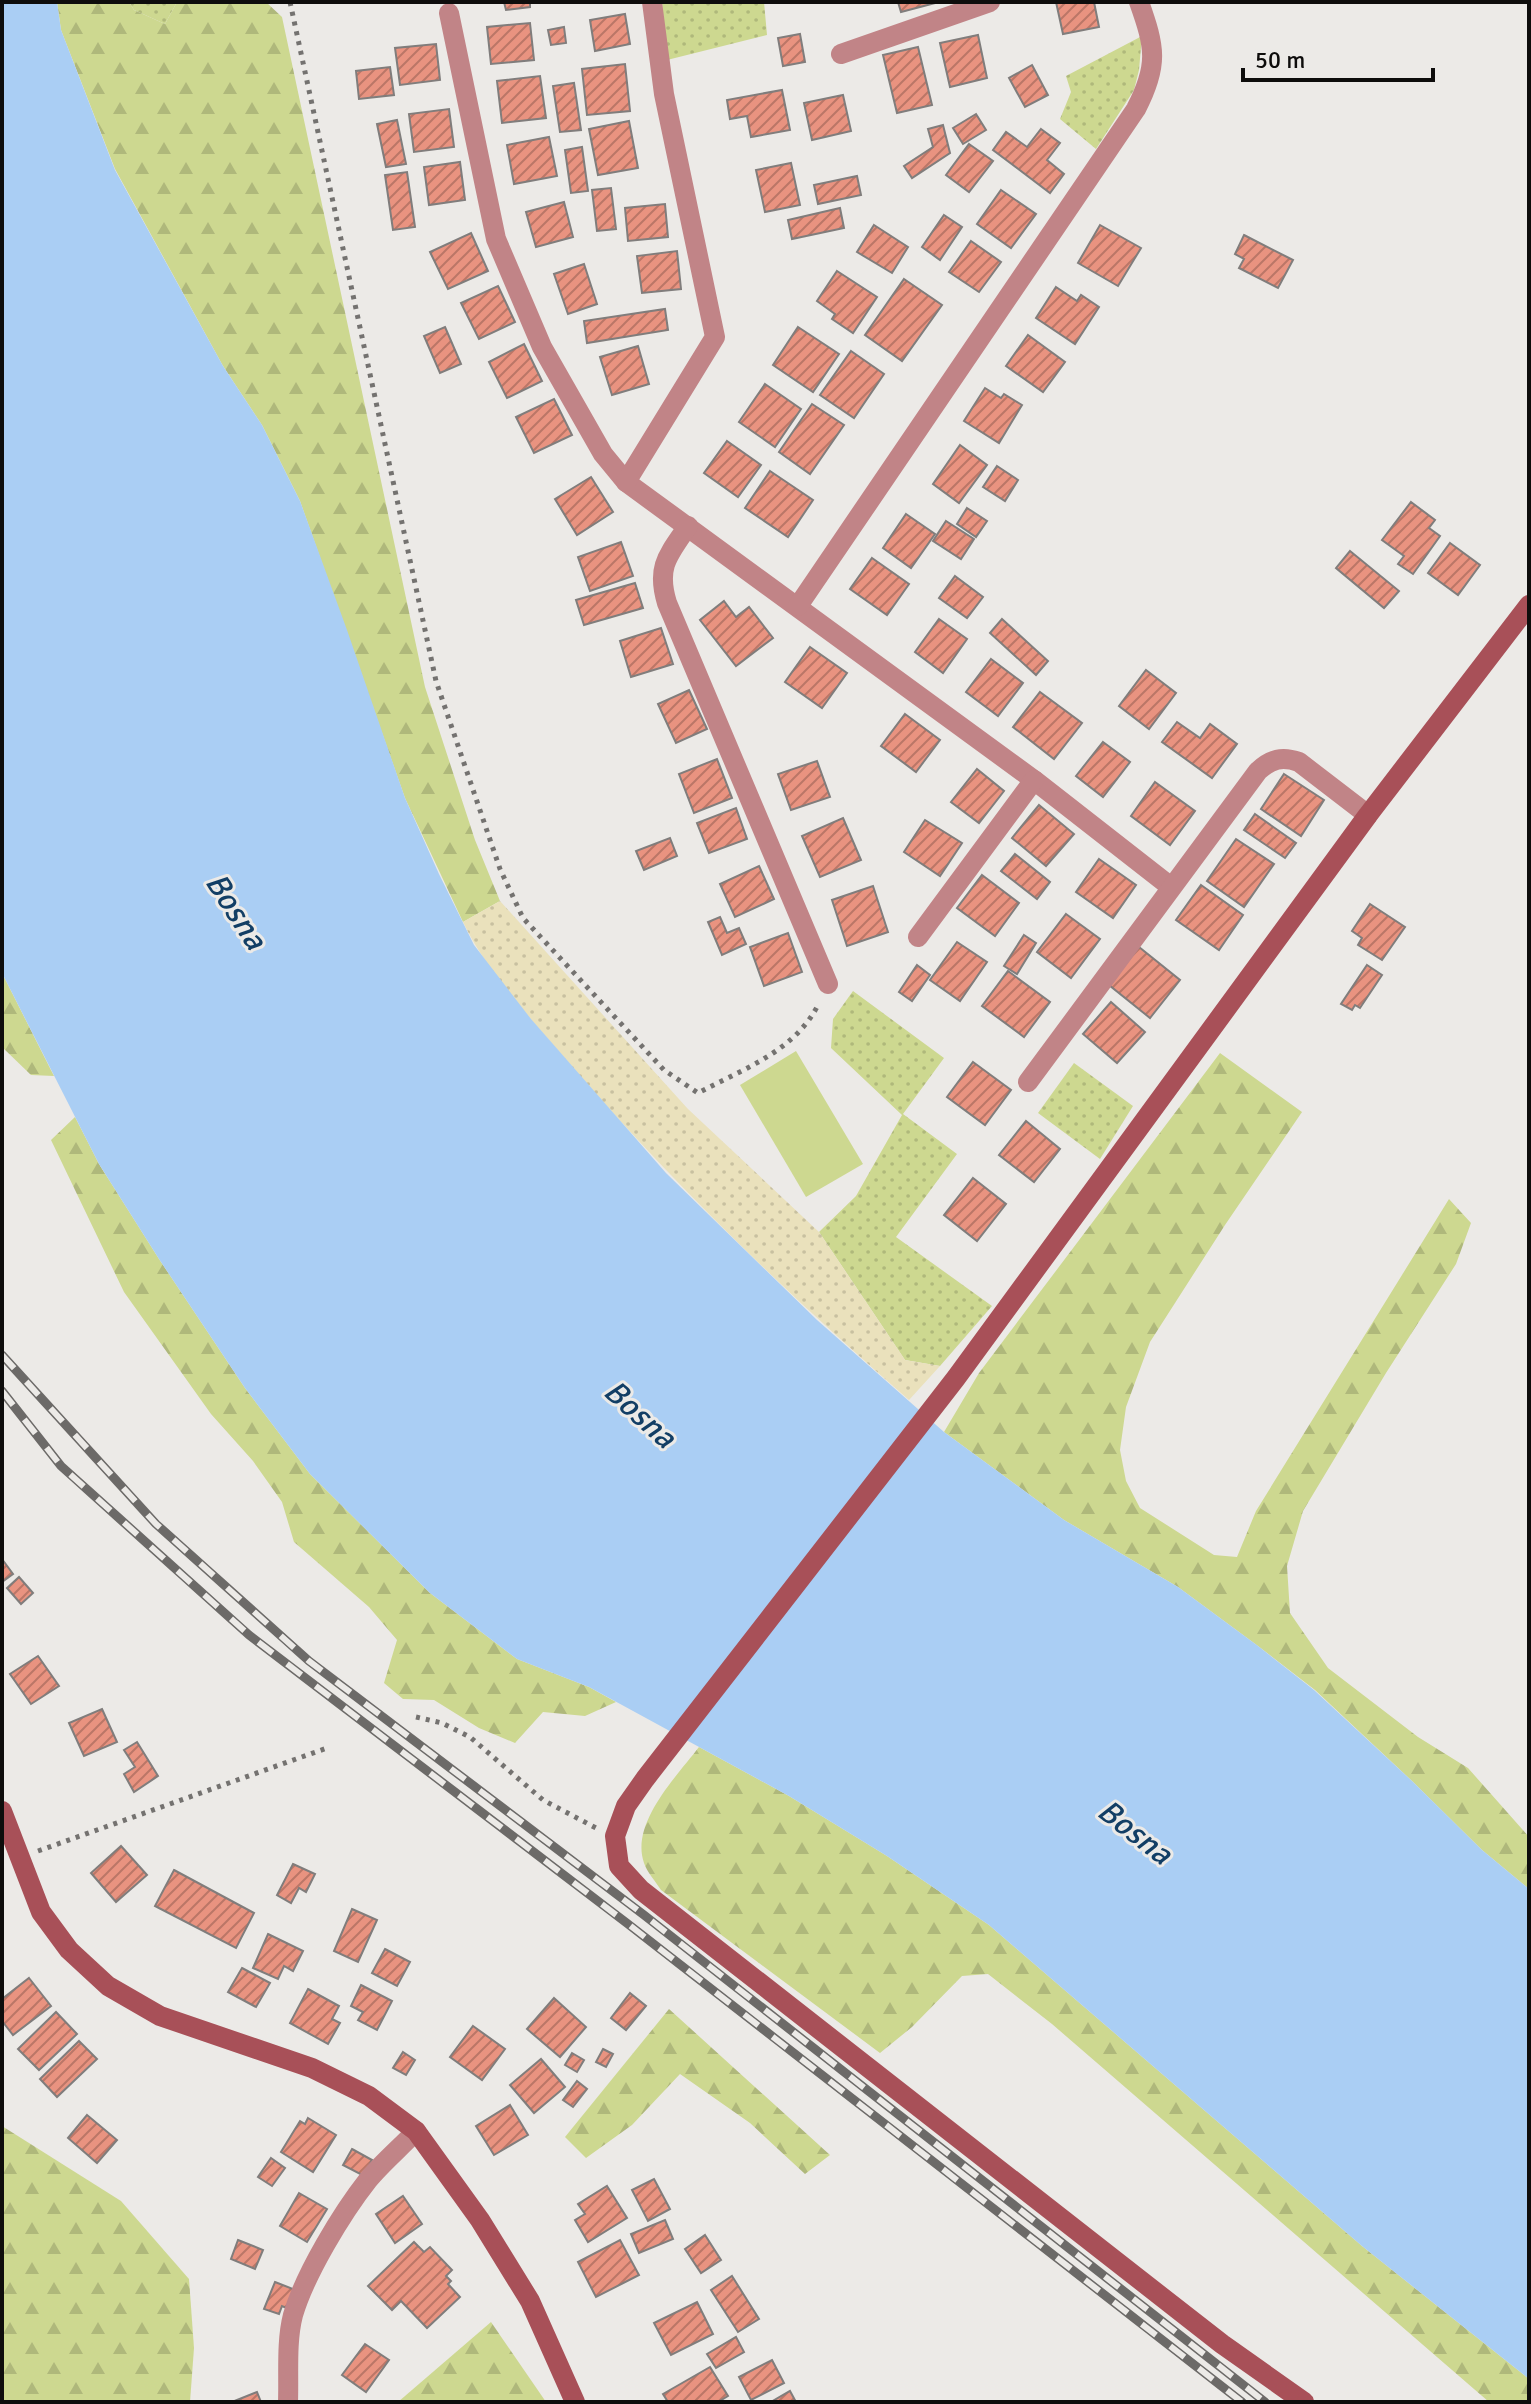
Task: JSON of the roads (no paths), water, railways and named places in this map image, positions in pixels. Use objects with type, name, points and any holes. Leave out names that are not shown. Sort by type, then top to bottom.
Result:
[{"type":"street","points":[[626,482],[715,337],[664,94],[652,2]]},
{"type":"street","points":[[841,54],[990,2]]},
{"type":"street","points":[[798,606],[1136,109],[1148,82],[1153,59],[1139,2]]},
{"type":"street","points":[[449,13],[496,239],[542,347],[603,454],[626,482],[1034,780],[1171,887]]},
{"type":"street","points":[[688,526],[663,567],[661,578],[667,603],[828,984]]},
{"type":"street","points":[[1304,2402],[1222,2344],[641,1890],[619,1866],[615,1836],[626,1806],[645,1779],[956,1378],[1368,815],[1527,614]]},
{"type":"street","points":[[1028,1082],[1258,771],[1275,759],[1288,758],[1299,762],[1368,815]]},
{"type":"street","points":[[918,937],[1034,780]]},
{"type":"street","points":[[2,1811],[41,1912],[69,1950],[108,1986],[160,2016],[312,2068],[369,2096],[416,2131],[480,2220],[530,2301],[575,2402]]},
{"type":"street","points":[[288,2402],[293,2316],[324,2248],[369,2180],[416,2131]]},
{"type":"water","name":"Bosna","points":[[2,2],[57,2],[61,30],[115,170],[223,366],[262,425],[300,501],[405,798],[439,874],[474,945],[531,1019],[666,1173],[817,1320],[944,1432],[1064,1520],[1178,1587],[1258,1646],[1314,1690],[1482,1850],[1529,1889],[1529,2379],[1362,2246],[989,1925],[887,1856],[789,1796],[589,1687],[517,1659],[430,1593],[310,1474],[245,1388],[159,1259],[99,1164],[2,973]]},
{"type":"railway","points":[[2,1355],[156,1524],[309,1661],[644,1915],[1265,2402]]},
{"type":"railway","points":[[2,1391],[61,1466],[249,1635],[628,1924],[1242,2402]]}]
